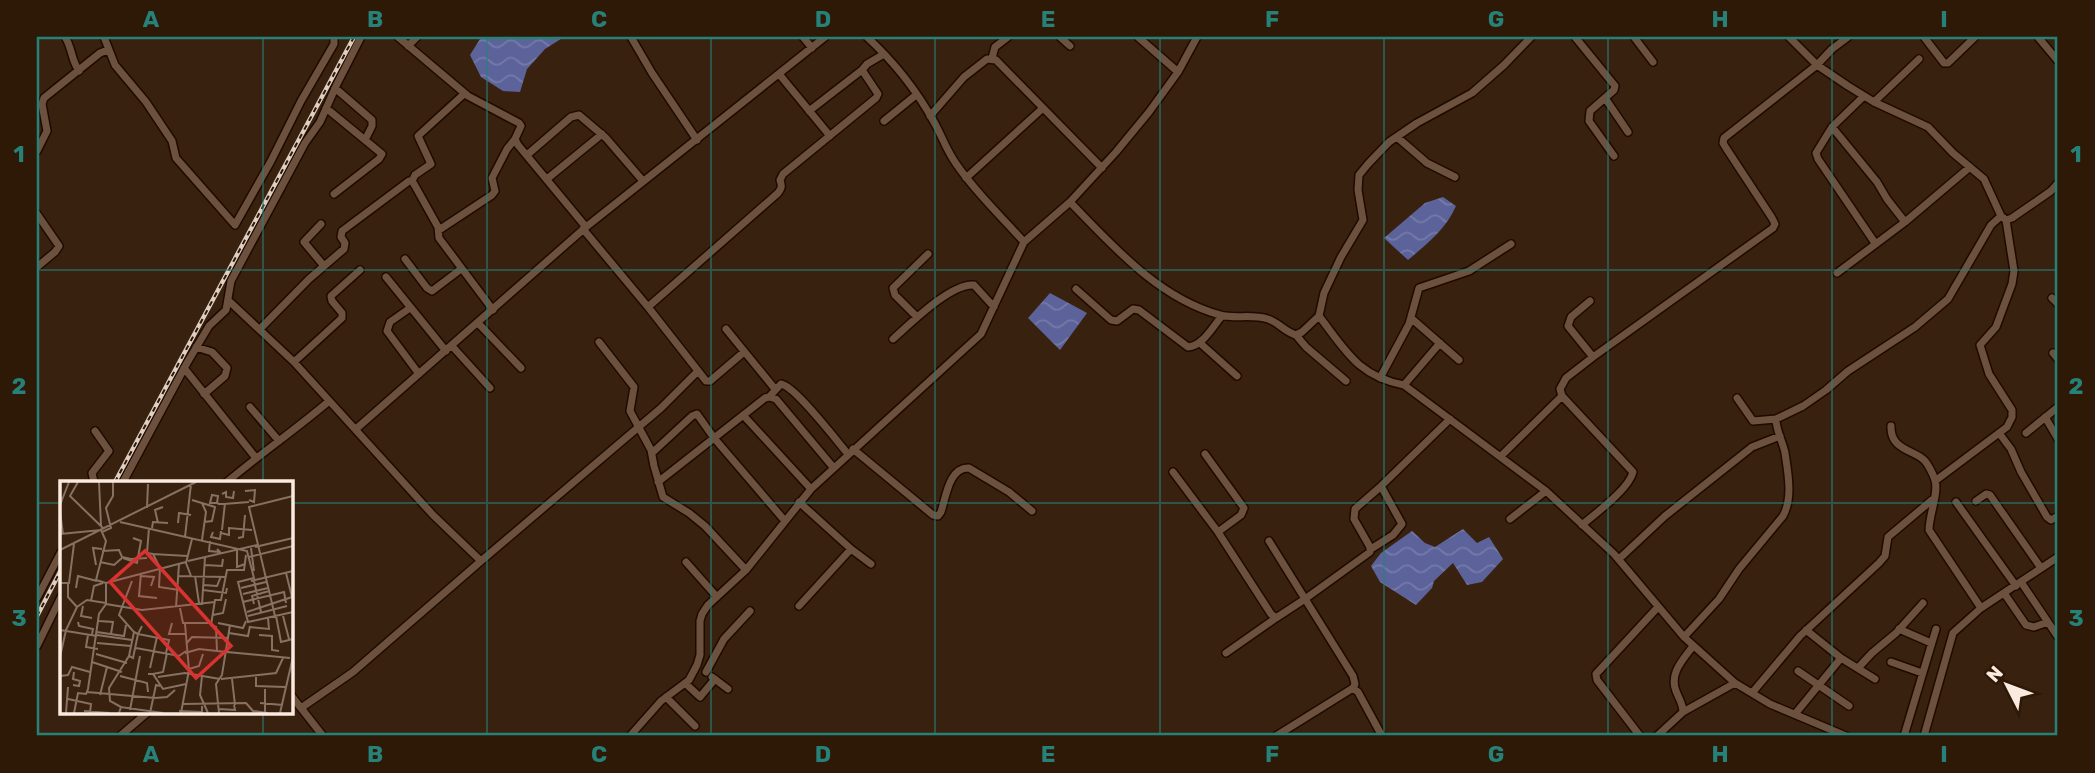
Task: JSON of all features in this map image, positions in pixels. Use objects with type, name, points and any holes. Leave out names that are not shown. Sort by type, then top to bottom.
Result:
[{"type":"street","points":[[65,37],[79,71]]},
{"type":"street","points":[[104,37],[114,65],[146,102],[172,141],[177,158],[235,225],[334,44],[334,37]]},
{"type":"street","points":[[124,481],[196,347],[211,322],[226,310],[231,281],[305,143],[320,122],[361,37]]},
{"type":"street","points":[[397,37],[464,94],[516,120],[521,127],[492,178],[495,191],[492,195],[439,230]]},
{"type":"street","points":[[408,46],[418,37]]},
{"type":"street","points":[[631,37],[697,139]]},
{"type":"street","points":[[803,37],[811,48]]},
{"type":"street","points":[[356,429],[585,228],[825,37]]},
{"type":"street","points":[[867,37],[916,95],[966,178],[1024,242]]},
{"type":"street","points":[[930,116],[964,77],[992,58],[996,47],[1008,37]]},
{"type":"street","points":[[1060,37],[1070,46]]},
{"type":"street","points":[[1138,37],[1178,72]]},
{"type":"street","points":[[630,736],[666,696],[686,684],[700,655],[702,614],[746,570],[811,489],[981,334],[1024,242],[1070,202],[1102,168],[1149,112],[1178,72],[1197,37]]},
{"type":"street","points":[[1296,335],[1319,316],[1329,281],[1363,220],[1358,190],[1359,175],[1390,142],[1417,123],[1472,93],[1531,37]]},
{"type":"street","points":[[1575,37],[1614,81],[1614,90],[1590,111],[1588,116],[1614,156]]},
{"type":"street","points":[[1634,37],[1653,62]]},
{"type":"street","points":[[1789,37],[1818,65],[1864,96],[1928,127],[1984,179],[2004,218],[2013,263],[2012,284],[1996,327],[1980,345],[1989,374],[2011,410],[2010,422],[1935,481]]},
{"type":"street","points":[[1582,525],[1626,485],[1633,472],[1562,396],[1560,389],[1566,379],[1593,357],[1773,228],[1775,224],[1772,218],[1723,143],[1724,138],[1728,132],[1818,65],[1832,49],[1848,37]]},
{"type":"street","points":[[1924,37],[1944,63],[1948,63],[1975,37]]},
{"type":"street","points":[[2038,37],[2058,61]]},
{"type":"street","points":[[37,151],[47,131],[42,104],[44,98],[100,53],[108,50]]},
{"type":"street","points":[[809,111],[867,64],[884,54]]},
{"type":"street","points":[[992,58],[1102,168]]},
{"type":"street","points":[[1874,102],[1919,59]]},
{"type":"street","points":[[648,307],[778,193],[781,190],[780,180],[783,174],[876,99],[878,94],[862,70]]},
{"type":"street","points":[[779,74],[830,136]]},
{"type":"street","points":[[335,88],[372,120],[365,140]]},
{"type":"street","points":[[260,330],[346,246],[341,237],[342,231],[432,164],[418,136],[464,94]]},
{"type":"street","points":[[884,121],[916,95]]},
{"type":"street","points":[[1864,96],[1832,127],[1816,153],[1875,243]]},
{"type":"street","points":[[1605,98],[1629,132]]},
{"type":"street","points":[[326,108],[382,156],[334,194]]},
{"type":"street","points":[[966,178],[1043,108]]},
{"type":"street","points":[[527,155],[576,115],[583,117],[602,134],[643,180]]},
{"type":"street","points":[[1832,127],[1877,182],[1905,222]]},
{"type":"street","points":[[547,179],[602,134]]},
{"type":"street","points":[[1398,137],[1427,163],[1455,177]]},
{"type":"street","points":[[515,139],[708,382],[744,352]]},
{"type":"street","points":[[1837,273],[1905,222],[1970,167]]},
{"type":"street","points":[[412,181],[439,230],[439,238],[493,310]]},
{"type":"street","points":[[1737,398],[1753,421],[1776,419],[1826,390],[1848,370],[1915,327],[1948,299],[1991,225],[2004,218],[2012,218],[2051,191],[2058,183]]},
{"type":"street","points":[[2051,191],[2058,200]]},
{"type":"street","points":[[1070,202],[1115,248],[1159,286],[1189,303],[1222,316],[1271,319],[1296,335],[1346,381]]},
{"type":"street","points":[[37,214],[59,246],[37,267]]},
{"type":"street","points":[[321,224],[304,242],[324,266]]},
{"type":"street","points":[[1380,378],[1411,318],[1419,288],[1469,271],[1511,244]]},
{"type":"street","points":[[917,317],[895,295],[893,288],[928,254]]},
{"type":"street","points":[[405,259],[432,291],[461,269]]},
{"type":"street","points":[[294,362],[342,318],[342,313],[331,296],[360,270]]},
{"type":"street","points":[[386,277],[410,308],[491,388]]},
{"type":"street","points":[[893,339],[917,317],[956,289],[971,284],[977,287],[994,307]]},
{"type":"street","points":[[1076,289],[1111,320],[1117,321],[1133,309],[1139,310],[1188,347],[1200,343],[1222,316]]},
{"type":"street","points":[[1590,301],[1571,317],[1568,326],[1593,357]]},
{"type":"street","points":[[229,302],[294,362],[433,515],[481,561]]},
{"type":"street","points":[[410,308],[390,322],[387,331],[419,374]]},
{"type":"street","points":[[1319,316],[1355,363],[1386,381],[1404,385],[1546,491],[1619,559],[1684,637],[1734,683],[1770,704],[1846,736]]},
{"type":"street","points":[[1411,318],[1459,360]]},
{"type":"street","points":[[478,323],[521,368]]},
{"type":"street","points":[[726,329],[775,389]]},
{"type":"street","points":[[599,342],[634,387],[631,411],[652,453],[663,497],[700,522],[746,570]]},
{"type":"street","points":[[1200,343],[1237,376]]},
{"type":"street","points":[[1404,385],[1440,343]]},
{"type":"street","points":[[196,347],[212,352],[226,368],[225,376],[204,394]]},
{"type":"street","points":[[184,368],[256,458]]},
{"type":"street","points":[[301,708],[353,672],[661,408],[698,371]]},
{"type":"street","points":[[658,482],[769,397],[781,384],[786,384],[851,451],[933,515],[939,516],[942,512],[954,476],[957,470],[963,467],[1010,492],[1032,511]]},
{"type":"street","points":[[1501,456],[1562,396]]},
{"type":"street","points":[[769,397],[776,399],[833,467]]},
{"type":"street","points":[[228,481],[328,402]]},
{"type":"street","points":[[250,407],[279,441]]},
{"type":"street","points":[[2026,433],[2058,407]]},
{"type":"street","points":[[652,453],[694,414],[700,416],[714,438],[786,521]]},
{"type":"street","points":[[743,415],[811,489]]},
{"type":"street","points":[[2045,418],[2058,439]]},
{"type":"street","points":[[1371,549],[1353,514],[1359,505],[1450,419]]},
{"type":"street","points":[[1684,637],[1719,599],[1738,569],[1787,508],[1789,499],[1785,453],[1776,419]]},
{"type":"street","points":[[1891,426],[1891,433],[1903,449],[1923,459],[1935,481],[1936,491],[1929,530],[1981,608]]},
{"type":"street","points":[[94,481],[92,473],[109,451],[95,430]]},
{"type":"street","points":[[1999,433],[2011,449],[2048,518],[2051,520],[2058,516]]},
{"type":"street","points":[[1619,559],[1665,516],[1752,447],[1780,436]]},
{"type":"street","points":[[1205,454],[1244,508],[1241,515],[1218,532]]},
{"type":"street","points":[[1173,472],[1218,532],[1276,618]]},
{"type":"street","points":[[1226,653],[1393,535],[1402,524],[1382,488],[1379,488]]},
{"type":"street","points":[[1510,519],[1546,491]]},
{"type":"street","points":[[1976,501],[1986,494],[1990,495],[2041,568]]},
{"type":"street","points":[[1752,693],[1806,630],[1879,563],[1885,556],[1888,537],[1933,499]]},
{"type":"street","points":[[799,502],[871,564]]},
{"type":"street","points":[[1956,502],[2058,637]]},
{"type":"street","points":[[1269,541],[1353,676],[1355,684],[1353,688],[1276,736]]},
{"type":"street","points":[[799,606],[851,549]]},
{"type":"street","points":[[37,598],[60,554]]},
{"type":"street","points":[[1924,736],[1953,634],[1981,608],[2057,560]]},
{"type":"street","points":[[686,562],[717,597]]},
{"type":"street","points":[[2004,593],[2026,625],[2034,627],[2048,622]]},
{"type":"street","points":[[37,646],[60,599]]},
{"type":"street","points":[[1858,668],[1923,603]]},
{"type":"street","points":[[1640,736],[1597,680],[1596,674],[1658,607]]},
{"type":"street","points":[[706,672],[724,639],[750,611]]},
{"type":"street","points":[[1899,629],[1931,643]]},
{"type":"street","points":[[1904,736],[1936,629]]},
{"type":"street","points":[[1806,630],[1841,658],[1875,680]]},
{"type":"street","points":[[1683,712],[1683,706],[1674,688],[1674,673],[1693,646]]},
{"type":"street","points":[[1795,715],[1841,658]]},
{"type":"street","points":[[1891,662],[1922,673]]},
{"type":"street","points":[[697,665],[727,689]]},
{"type":"street","points":[[1798,671],[1849,706]]},
{"type":"street","points":[[686,684],[700,698],[715,679]]},
{"type":"street","points":[[1657,736],[1683,712],[1734,683]]},
{"type":"street","points":[[1353,688],[1358,692],[1382,736]]},
{"type":"street","points":[[666,696],[695,726]]},
{"type":"street","points":[[292,697],[323,736]]},
{"type":"street","points":[[120,736],[146,714]]},
{"type":"water","points":[[564,37],[545,49],[527,69],[520,92],[503,91],[481,77],[470,55],[480,39]]},
{"type":"water","points":[[1443,197],[1456,206],[1452,214],[1435,236],[1408,260],[1384,238],[1425,203]]},
{"type":"water","points":[[1050,293],[1087,313],[1060,350],[1028,318]]},
{"type":"water","points":[[1463,529],[1477,543],[1489,537],[1503,559],[1482,582],[1467,585],[1453,563],[1434,581],[1432,588],[1416,605],[1380,582],[1371,566],[1381,553],[1412,531],[1425,543],[1435,547]]},
{"type":"railway","points":[[116,481],[354,37]]},
{"type":"railway","points":[[37,616],[60,572]]}]
